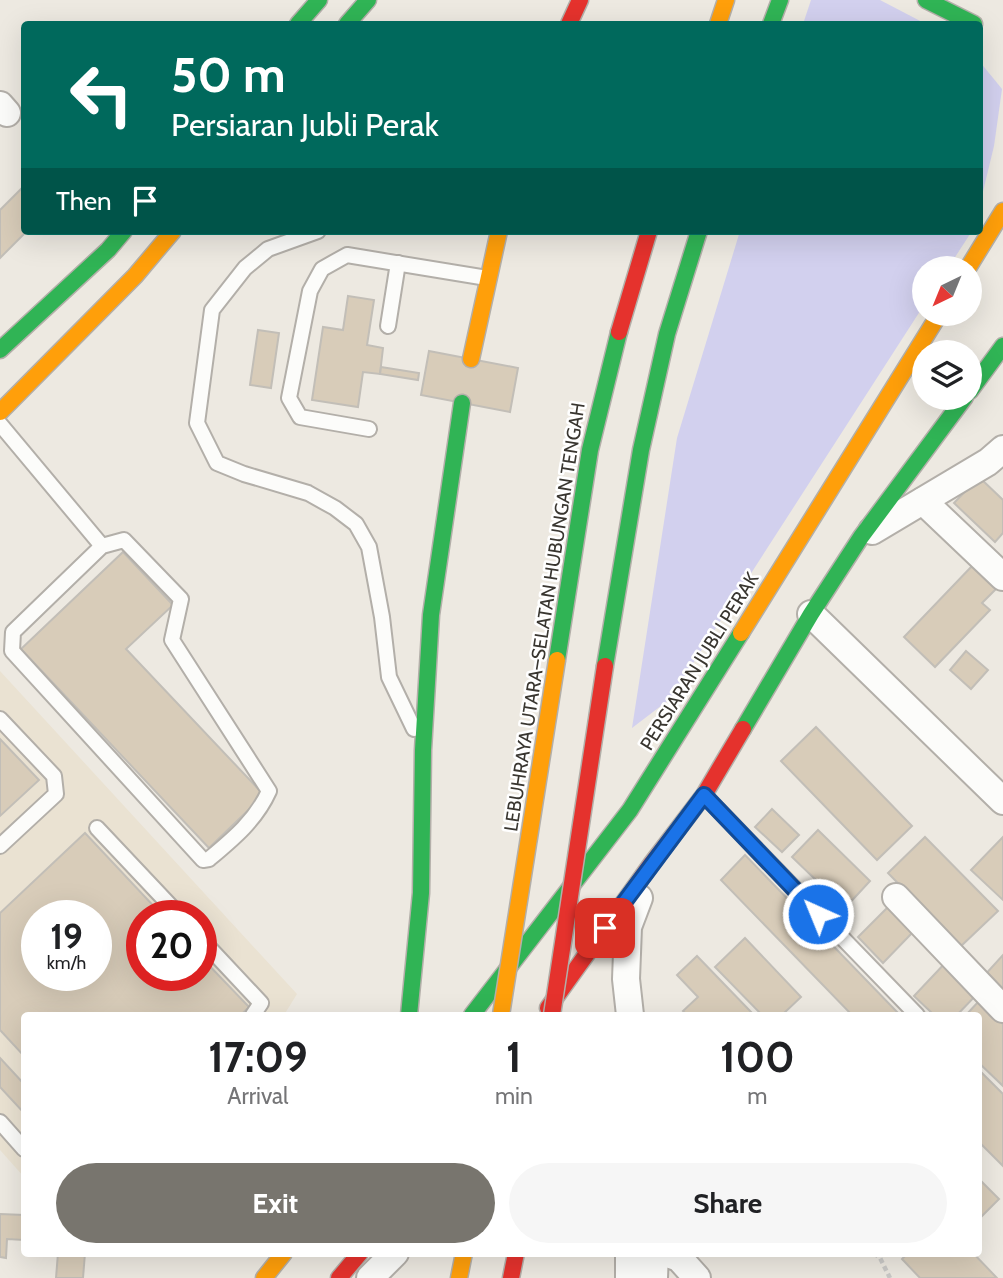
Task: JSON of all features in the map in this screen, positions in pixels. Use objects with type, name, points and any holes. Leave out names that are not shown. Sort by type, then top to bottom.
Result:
[{"type":"main road","points":[[301,21],[319,0]]},
{"type":"main road","points":[[350,21],[368,0]]},
{"type":"main road","points":[[570,21],[580,0]]},
{"type":"main road","points":[[719,21],[726,0]]},
{"type":"main road","points":[[772,21],[780,0]]},
{"type":"main road","points":[[926,0],[968,21]]},
{"type":"main road","points":[[975,256],[1003,211]]},
{"type":"main road","points":[[0,350],[108,250],[121,235]]},
{"type":"main road","points":[[0,412],[135,276],[170,235]]},
{"type":"main road","points":[[471,359],[498,235]]},
{"type":"main road","name":"LEBUHRAYA UTARA–SELATAN HUBUNGAN TENGAH","points":[[502,1012],[590,450],[609,368],[648,235]]},
{"type":"main road","points":[[552,1012],[641,450],[667,334],[698,235]]},
{"type":"main road","name":"PERSIARAN JUBLI PERAK","points":[[474,1012],[631,810],[932,326]]},
{"type":"main road","points":[[982,375],[1003,346]]},
{"type":"main road","points":[[409,1012],[421,893],[423,750],[431,615],[462,403]]},
{"type":"main road","points":[[545,1012],[704,795],[811,614],[861,537],[955,410]]},
{"type":"main road","points":[[264,1278],[281,1257]]},
{"type":"main road","points":[[339,1278],[357,1257]]},
{"type":"main road","points":[[459,1278],[464,1257]]},
{"type":"street","points":[[861,537],[998,462]]},
{"type":"street","points":[[923,501],[1003,577]]},
{"type":"street","points":[[811,614],[1003,801]]},
{"type":"street","points":[[630,1012],[626,979],[628,926],[652,863]]},
{"type":"street","points":[[896,897],[1003,1009]]},
{"type":"street","points":[[370,1278],[391,1257]]},
{"type":"street","points":[[628,1278],[629,1257]]},
{"type":"street","points":[[654,1278],[655,1257]]},
{"type":"street","points":[[676,1257],[697,1278]]},
{"type":"lane","points":[[307,235],[268,249],[246,268],[212,310],[197,423],[217,463],[308,493],[356,524],[369,547],[382,617],[389,677],[423,750]]},
{"type":"lane","points":[[369,429],[300,417],[289,398],[310,291],[323,269],[347,254],[489,278]]},
{"type":"lane","points":[[388,326],[398,263]]},
{"type":"lane","points":[[0,424],[102,546]]},
{"type":"lane","points":[[124,540],[181,599],[172,640],[269,791],[242,831],[209,859],[203,860],[12,651],[13,632],[102,546],[124,540]]},
{"type":"lane","points":[[0,719],[54,776],[56,794],[0,846]]},
{"type":"lane","points":[[704,795],[914,1012]]},
{"type":"lane","points":[[97,828],[165,900]]},
{"type":"lane","points":[[217,956],[261,1003],[255,1012]]},
{"type":"lane","points":[[0,1122],[21,1146]]},
{"type":"path","points":[[879,1257],[890,1278]]},
{"type":"shaded area","points":[[811,0],[880,0],[920,21],[804,21]]},
{"type":"shaded area","points":[[983,66],[1002,89],[994,146],[983,192]]},
{"type":"shaded area","points":[[739,235],[969,235],[956,256],[912,256],[912,324],[670,699],[632,728],[677,438]]},
{"type":"shaded area","points":[[0,671],[211,900],[126,900],[126,991],[217,991],[217,907],[297,994],[286,1012],[21,1012],[21,1174],[0,1150]]},
{"type":"building","points":[[21,189],[23,235],[0,258],[0,210]]},
{"type":"building","points":[[348,296],[374,300],[367,345],[383,348],[380,374],[363,372],[358,407],[312,400],[323,327],[343,330]]},
{"type":"building","points":[[258,330],[279,333],[271,388],[250,385]]},
{"type":"building","points":[[429,351],[518,368],[510,412],[421,395]]},
{"type":"building","points":[[381,367],[419,373],[418,380],[380,374]]},
{"type":"building","points":[[979,477],[1003,500],[1003,533],[995,542],[954,503]]},
{"type":"building","points":[[123,552],[173,605],[126,649],[264,795],[209,848],[21,649]]},
{"type":"building","points":[[973,565],[997,588],[982,603],[990,610],[935,667],[904,637]]},
{"type":"building","points":[[966,651],[988,670],[971,689],[950,670]]},
{"type":"building","points":[[816,727],[912,826],[877,860],[781,761]]},
{"type":"building","points":[[0,739],[39,780],[0,816]]},
{"type":"building","points":[[772,809],[799,835],[782,852],[755,827]]},
{"type":"building","points":[[818,830],[870,881],[845,908],[792,857]]},
{"type":"building","points":[[85,833],[148,900],[126,900],[126,991],[217,991],[217,974],[249,1007],[244,1012],[21,1012],[21,1053],[0,1030],[0,913]]},
{"type":"building","points":[[925,837],[998,911],[960,947],[888,873]]},
{"type":"building","points":[[1003,837],[1003,900],[971,870]]},
{"type":"building","points":[[745,855],[897,1012],[849,1012],[721,880]]},
{"type":"building","points":[[889,906],[914,931],[883,963],[858,937]]},
{"type":"building","points":[[745,938],[801,997],[785,1012],[759,1012],[715,967]]},
{"type":"building","points":[[1003,955],[1003,995],[983,977]]},
{"type":"building","points":[[697,956],[751,1012],[684,1012],[698,997],[677,975]]},
{"type":"building","points":[[948,960],[980,991],[960,1012],[931,1012],[914,996]]},
{"type":"building","points":[[979,1001],[1003,1024],[1003,1086],[982,1066],[982,1012],[969,1012]]},
{"type":"building","points":[[0,1058],[21,1081],[21,1110],[0,1087]]},
{"type":"building","points":[[982,1073],[1003,1094],[1003,1166],[982,1145]]},
{"type":"building","points":[[982,1182],[999,1199],[982,1216]]},
{"type":"building","points":[[0,1214],[21,1215],[21,1240],[7,1239],[6,1258],[0,1257]]},
{"type":"building","points":[[58,1257],[85,1257],[83,1278],[56,1278]]},
{"type":"building","points":[[977,1257],[997,1278],[920,1278],[902,1259]]},
{"type":"traffic: fast","points":[[301,21],[319,0]]},
{"type":"traffic: fast","points":[[350,21],[368,0]]},
{"type":"traffic: fast","points":[[772,21],[780,0]]},
{"type":"traffic: fast","points":[[926,0],[968,21]]},
{"type":"traffic: fast","points":[[0,350],[108,250],[121,235]]},
{"type":"traffic: fast","points":[[605,666],[641,450],[667,334],[698,235]]},
{"type":"traffic: fast","points":[[557,660],[590,450],[619,332]]},
{"type":"traffic: fast","points":[[982,375],[1003,346]]},
{"type":"traffic: fast","points":[[409,1012],[421,893],[423,750],[431,615],[462,403]]},
{"type":"traffic: fast","points":[[743,729],[811,614],[861,537],[955,410]]},
{"type":"traffic: fast","points":[[474,1012],[630,810],[741,633]]},
{"type":"traffic: slow","points":[[719,21],[726,0]]},
{"type":"traffic: slow","points":[[975,256],[1003,211]]},
{"type":"traffic: slow","points":[[0,412],[135,276],[170,235]]},
{"type":"traffic: slow","points":[[471,359],[498,235]]},
{"type":"traffic: slow","points":[[741,633],[932,326]]},
{"type":"traffic: slow","points":[[501,1012],[557,660]]},
{"type":"traffic: slow","points":[[264,1278],[281,1257]]},
{"type":"traffic: slow","points":[[459,1278],[463,1257]]},
{"type":"traffic: jam","points":[[570,21],[580,0]]},
{"type":"traffic: jam","points":[[619,332],[648,235]]},
{"type":"traffic: jam","points":[[552,1012],[605,666]]},
{"type":"traffic: jam","points":[[548,1008],[704,795],[743,729]]},
{"type":"traffic: jam","points":[[339,1278],[357,1257]]},
{"type":"traffic: jam","points":[[511,1278],[515,1257]]},
{"type":"route","points":[[605,928],[704,795],[818,914]]}]
